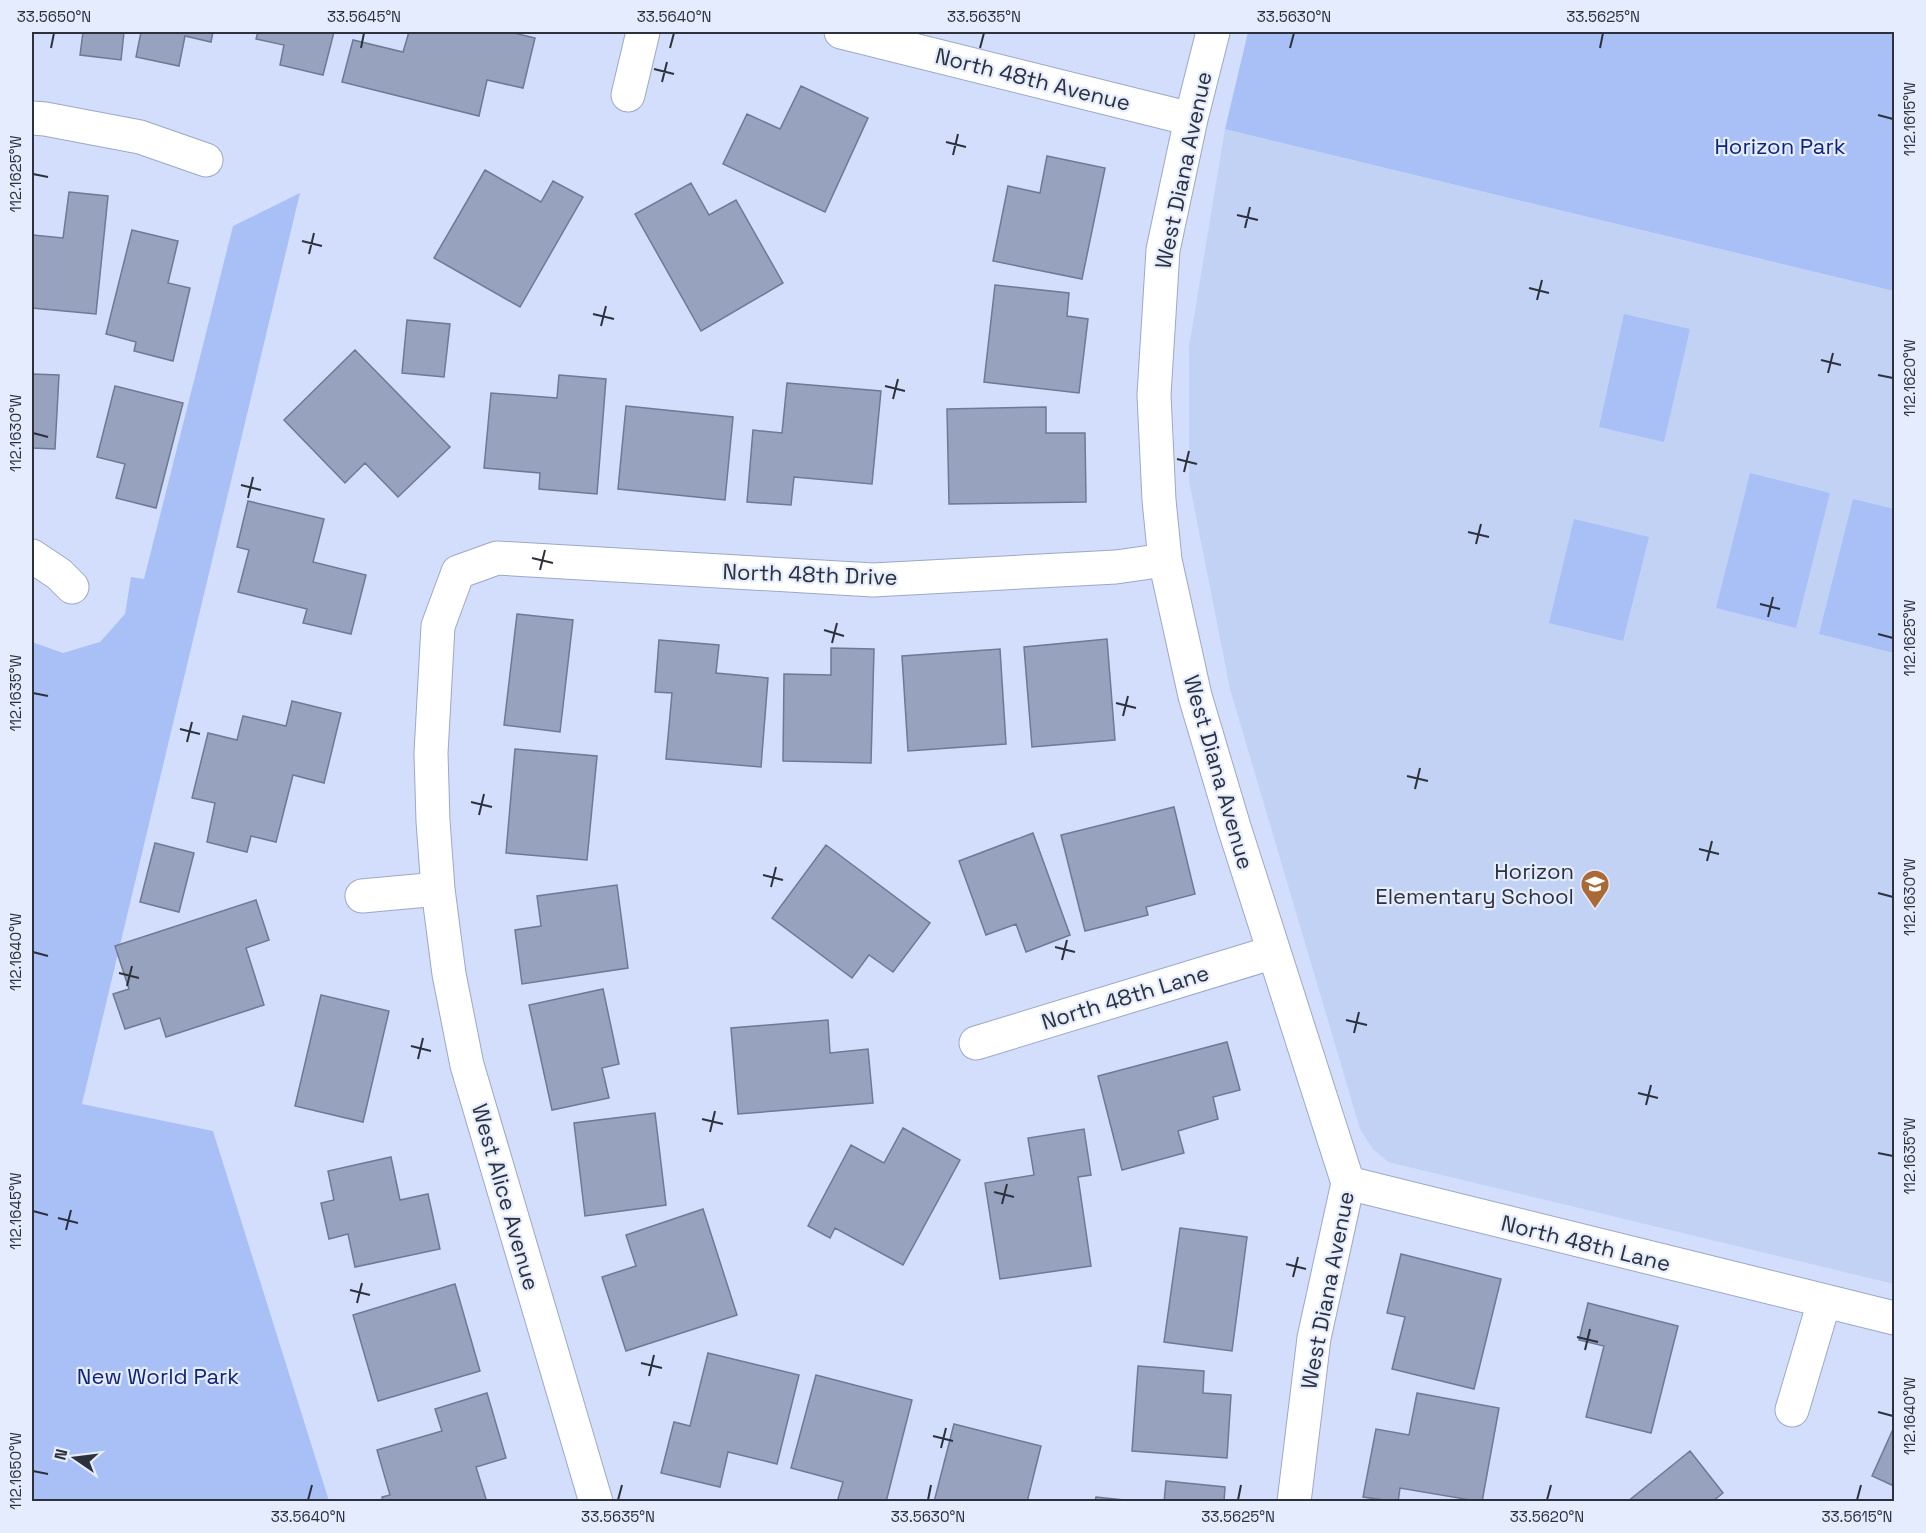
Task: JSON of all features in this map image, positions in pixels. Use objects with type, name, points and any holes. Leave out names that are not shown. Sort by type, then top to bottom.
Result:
[{"type":"street","points":[[628,95],[643,32]]},
{"type":"street","name":"North 48th Avenue","points":[[841,32],[1191,119]]},
{"type":"street","name":"West Diana Avenue","points":[[1213,32],[1191,119],[1163,250],[1154,395],[1158,500],[1165,560],[1195,696],[1348,1183],[1314,1338],[1294,1502]]},
{"type":"street","points":[[32,118],[140,137],[206,160]]},
{"type":"street","points":[[32,556],[59,574],[72,587]]},
{"type":"street","name":"North 48th Drive","points":[[458,572],[497,558],[873,580],[1116,567],[1165,560]]},
{"type":"street","name":"West Alice Avenue","points":[[458,572],[438,626],[431,753],[438,889],[449,974],[467,1065],[596,1502]]},
{"type":"street","points":[[362,896],[438,889]]},
{"type":"street","name":"North 48th Lane","points":[[976,1043],[1274,952]]},
{"type":"street","name":"North 48th Lane","points":[[1348,1183],[1894,1318]]},
{"type":"street","points":[[1792,1410],[1824,1302]]},
{"type":"shaded area","name":"Horizon Elementary School","points":[[1225,129],[1894,291],[1894,1284],[1388,1162],[1373,1149],[1360,1129],[1230,689],[1189,481],[1189,347]]},
{"type":"green space","name":"Horizon Park","points":[[1248,32],[1894,32],[1894,291],[1225,129]]},
{"type":"green space","name":"New World Park","points":[[300,193],[82,1104],[213,1131],[329,1501],[33,1501],[32,642],[63,653],[100,642],[125,614],[131,577],[144,579],[233,226]]},
{"type":"green space","points":[[1624,314],[1690,329],[1664,442],[1599,427]]},
{"type":"green space","points":[[1750,473],[1830,493],[1796,628],[1716,608]]},
{"type":"green space","points":[[1853,499],[1894,509],[1894,653],[1819,634]]},
{"type":"green space","points":[[1574,519],[1649,537],[1623,641],[1549,623]]},
{"type":"building","points":[[83,32],[124,32],[121,60],[80,55]]},
{"type":"building","points":[[141,32],[213,32],[211,42],[185,36],[179,66],[136,57]]},
{"type":"building","points":[[258,32],[334,32],[323,75],[280,65],[284,45],[256,39]]},
{"type":"building","points":[[409,32],[510,32],[535,38],[523,88],[487,80],[479,116],[342,82],[353,40],[403,52]]},
{"type":"building","points":[[801,86],[868,118],[825,212],[723,164],[747,114],[780,129]]},
{"type":"building","points":[[1047,156],[1105,168],[1082,279],[993,261],[1008,186],[1040,193]]},
{"type":"building","points":[[485,170],[541,202],[553,181],[583,197],[520,307],[434,258]]},
{"type":"building","points":[[691,183],[709,215],[736,200],[783,283],[701,331],[635,214]]},
{"type":"building","points":[[69,192],[108,196],[96,314],[32,308],[33,235],[63,238]]},
{"type":"building","points":[[132,230],[178,241],[168,283],[190,288],[173,361],[134,351],[136,342],[106,334]]},
{"type":"building","points":[[995,285],[1069,293],[1067,316],[1088,319],[1079,393],[984,382]]},
{"type":"building","points":[[407,320],[450,324],[444,377],[402,373]]},
{"type":"building","points":[[355,350],[450,447],[398,497],[365,463],[345,483],[284,420]]},
{"type":"building","points":[[32,374],[59,375],[55,449],[32,448]]},
{"type":"building","points":[[559,375],[606,379],[597,494],[539,489],[540,473],[484,468],[491,393],[557,398]]},
{"type":"building","points":[[787,383],[881,391],[872,484],[794,477],[791,505],[747,502],[753,430],[782,433]]},
{"type":"building","points":[[115,386],[183,403],[156,508],[116,498],[125,464],[97,457]]},
{"type":"building","points":[[626,406],[733,417],[725,500],[618,489]]},
{"type":"building","points":[[1046,407],[1046,433],[1085,433],[1086,502],[949,504],[947,409]]},
{"type":"building","points":[[248,501],[324,519],[313,562],[366,575],[351,634],[303,623],[307,609],[238,592],[249,550],[237,547]]},
{"type":"building","points":[[517,614],[573,620],[560,732],[504,725]]},
{"type":"building","points":[[1107,639],[1115,740],[1032,747],[1024,647]]},
{"type":"building","points":[[659,640],[719,645],[716,673],[768,678],[761,767],[666,759],[672,693],[655,692]]},
{"type":"building","points":[[831,648],[874,649],[871,763],[783,761],[784,674],[831,675]]},
{"type":"building","points":[[1000,649],[1006,744],[908,751],[902,656]]},
{"type":"building","points":[[292,701],[341,713],[324,783],[293,775],[276,842],[251,836],[247,852],[207,842],[215,803],[192,798],[208,733],[237,740],[243,716],[286,726]]},
{"type":"building","points":[[515,749],[597,756],[587,860],[506,853]]},
{"type":"building","points":[[1174,807],[1195,894],[1146,907],[1148,915],[1085,931],[1061,835]]},
{"type":"building","points":[[1033,833],[1070,935],[1026,952],[1016,924],[986,935],[959,861]]},
{"type":"building","points":[[155,843],[194,853],[179,912],[140,902]]},
{"type":"building","points":[[826,845],[930,923],[893,972],[869,955],[852,978],[772,918]]},
{"type":"building","points":[[617,885],[628,968],[522,984],[515,930],[541,926],[537,896]]},
{"type":"building","points":[[256,900],[269,940],[246,948],[264,1005],[166,1037],[160,1018],[125,1029],[113,994],[129,989],[115,946]]},
{"type":"building","points":[[603,989],[619,1064],[602,1068],[609,1098],[552,1110],[529,1005]]},
{"type":"building","points":[[321,995],[389,1011],[363,1122],[295,1106]]},
{"type":"building","points":[[828,1020],[830,1053],[868,1049],[873,1103],[738,1114],[731,1028]]},
{"type":"building","points":[[1227,1042],[1240,1090],[1213,1097],[1218,1119],[1178,1131],[1184,1153],[1122,1170],[1098,1076]]},
{"type":"building","points":[[655,1113],[666,1205],[585,1216],[574,1123]]},
{"type":"building","points":[[903,1128],[960,1160],[903,1265],[835,1228],[830,1238],[808,1226],[851,1145],[884,1163]]},
{"type":"building","points":[[1084,1129],[1091,1175],[1078,1177],[1091,1266],[1000,1279],[985,1183],[1034,1175],[1028,1138]]},
{"type":"building","points":[[391,1157],[400,1200],[428,1194],[440,1249],[355,1267],[348,1234],[329,1239],[321,1203],[334,1200],[328,1171]]},
{"type":"building","points":[[703,1209],[737,1315],[626,1351],[602,1277],[636,1266],[626,1235]]},
{"type":"building","points":[[1180,1228],[1247,1237],[1232,1351],[1164,1342]]},
{"type":"building","points":[[1401,1254],[1501,1279],[1474,1389],[1392,1369],[1405,1317],[1387,1313]]},
{"type":"building","points":[[455,1284],[480,1371],[378,1401],[353,1315]]},
{"type":"building","points":[[1588,1303],[1678,1326],[1651,1433],[1586,1417],[1604,1346],[1579,1340]]},
{"type":"building","points":[[708,1353],[799,1375],[777,1464],[728,1452],[720,1487],[661,1473],[674,1422],[690,1426]]},
{"type":"building","points":[[1138,1366],[1204,1371],[1203,1393],[1231,1395],[1227,1458],[1132,1451]]},
{"type":"building","points":[[816,1375],[912,1400],[886,1502],[837,1502],[843,1482],[791,1468]]},
{"type":"building","points":[[487,1393],[506,1458],[476,1467],[487,1502],[383,1502],[382,1497],[390,1495],[377,1450],[442,1431],[435,1409]]},
{"type":"building","points":[[1417,1393],[1499,1408],[1482,1502],[1400,1488],[1398,1502],[1363,1497],[1376,1429],[1409,1435]]},
{"type":"building","points":[[954,1424],[1041,1446],[1027,1502],[934,1502]]},
{"type":"building","points":[[1894,1427],[1894,1486],[1872,1476]]},
{"type":"building","points":[[1690,1451],[1723,1493],[1712,1502],[1627,1502]]},
{"type":"building","points":[[1166,1481],[1225,1487],[1224,1502],[1164,1502]]},
{"type":"building","points":[[1096,1497],[1143,1502],[1095,1502]]},
{"type":"place","name":"Horizon Elementary School","points":[[1595,910]]}]
